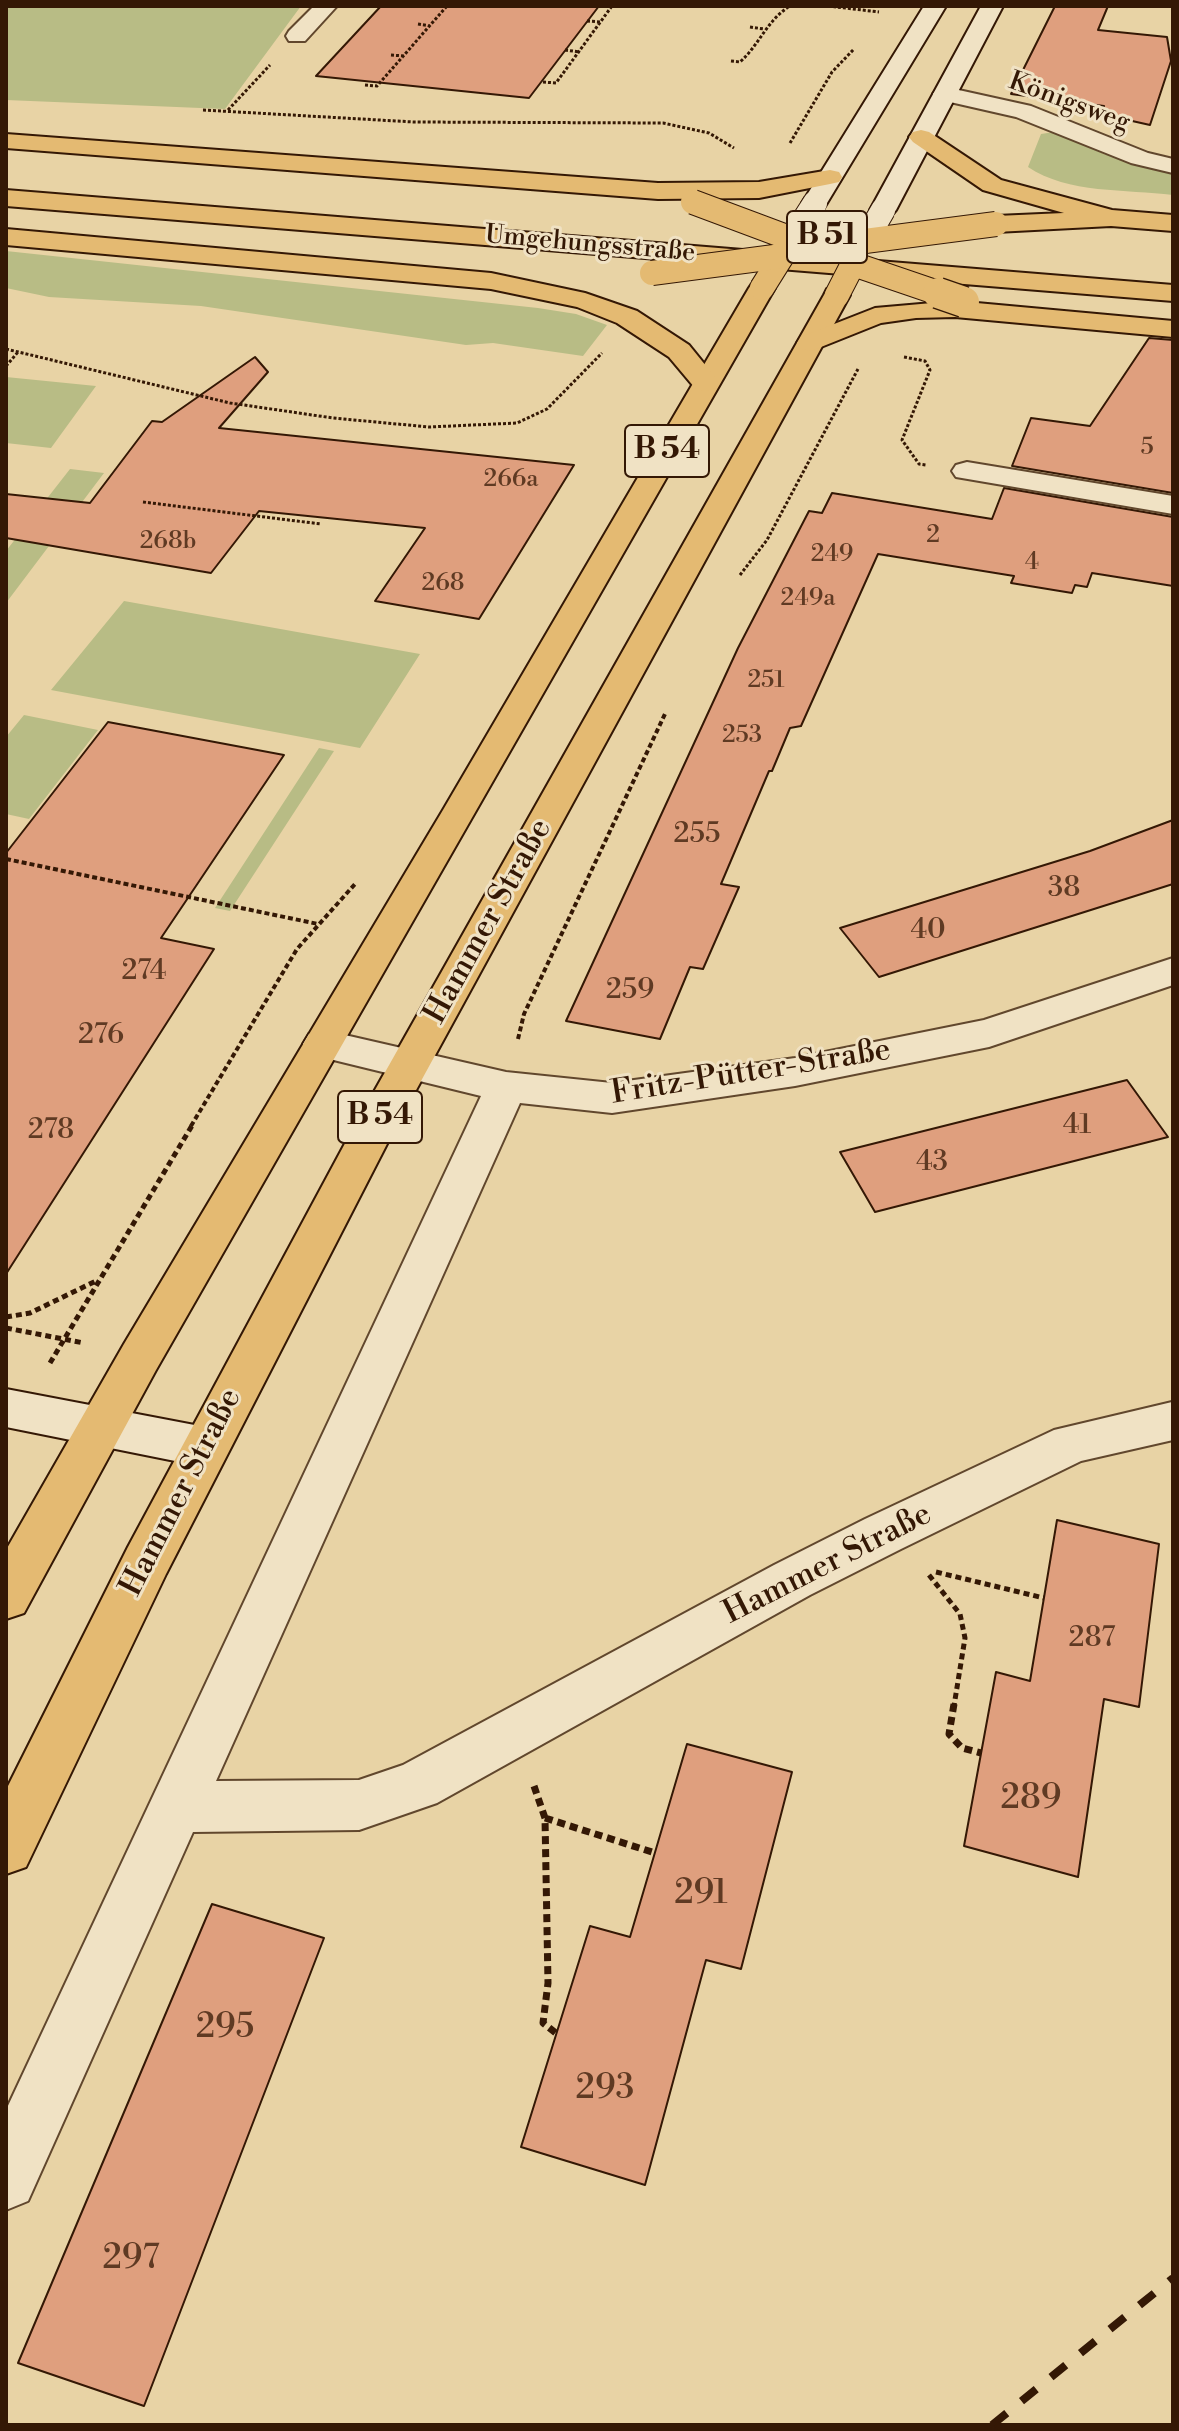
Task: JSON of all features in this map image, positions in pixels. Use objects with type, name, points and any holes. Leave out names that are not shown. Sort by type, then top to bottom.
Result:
[{"type":"main road","points":[[921,137],[992,185],[1111,218],[1173,223]]},
{"type":"main road","points":[[6,141],[658,191],[759,190],[830,177]]},
{"type":"main road","points":[[658,191],[689,214],[787,247]]},
{"type":"main road","name":"Umgehungsstraße","points":[[6,198],[1173,293]]},
{"type":"main road","name":"Umgehungsstraße","points":[[689,214],[841,246],[997,237],[1111,218]]},
{"type":"main road","points":[[6,237],[491,281],[585,301],[637,322],[679,351],[705,382]]},
{"type":"main road","points":[[623,275],[652,273],[787,247],[841,246],[964,302],[1017,316]]},
{"type":"main road","name":"Hammer Straße","points":[[6,1848],[205,1447],[409,1065],[837,295],[841,246]]},
{"type":"main road","name":"B 54","points":[[6,1597],[100,1426],[628,520],[705,382],[787,247]]},
{"type":"main road","points":[[491,281],[594,276]]},
{"type":"main road","points":[[811,343],[855,324],[916,310],[955,309],[1173,329]]},
{"type":"street","points":[[297,36],[326,6]]},
{"type":"street","points":[[787,247],[935,6]]},
{"type":"street","name":"Hammer Straße","points":[[841,246],[883,210],[992,6]]},
{"type":"street","name":"Königsweg","points":[[945,94],[1023,111],[1140,158],[1173,166]]},
{"type":"street","points":[[967,471],[1173,505]]},
{"type":"street","name":"Fritz-Pütter-Straße","points":[[323,1044],[506,1087],[612,1098],[795,1072],[989,1033],[1173,971]]},
{"type":"street","points":[[6,2179],[506,1087]]},
{"type":"street","points":[[15,1410],[205,1447]]},
{"type":"street","name":"Hammer Straße","points":[[176,1807],[359,1805],[418,1785],[792,1580],[1071,1444],[1172,1421]]},
{"type":"path","points":[[365,85],[377,86],[447,6]]},
{"type":"path","points":[[543,82],[556,83],[612,6]]},
{"type":"path","points":[[731,61],[740,62],[748,56],[771,17],[790,6]]},
{"type":"path","points":[[587,21],[601,22]]},
{"type":"path","points":[[418,24],[430,26]]},
{"type":"path","points":[[750,27],[764,29]]},
{"type":"path","points":[[228,111],[297,36]]},
{"type":"path","points":[[759,190],[832,72],[859,45]]},
{"type":"path","points":[[565,50],[580,52]]},
{"type":"path","points":[[391,55],[404,56]]},
{"type":"path","points":[[196,110],[414,122],[663,123],[699,128],[721,136],[744,156],[774,169]]},
{"type":"path","points":[[734,584],[767,540],[887,315]]},
{"type":"path","points":[[6,349],[230,403],[333,418],[429,427],[477,427],[517,423],[547,409],[625,329],[637,322]]},
{"type":"path","points":[[867,351],[925,361],[930,370],[902,440],[919,464],[967,471]]},
{"type":"path","points":[[6,366],[18,352]]},
{"type":"path","points":[[143,502],[321,524]]},
{"type":"path","points":[[506,1087],[524,1014],[667,711]]},
{"type":"path","points":[[6,859],[319,924]]},
{"type":"path","points":[[15,1410],[97,1281],[297,949],[358,880]]},
{"type":"path","points":[[6,1317],[30,1313],[97,1281]]},
{"type":"path","points":[[981,1753],[962,1748],[949,1734],[965,1638],[960,1614],[924,1569],[1044,1598]]},
{"type":"path","points":[[515,1732],[545,1818],[548,1983],[543,2023],[557,2034]]},
{"type":"path","points":[[545,1818],[655,1853]]},
{"type":"green space","points":[[6,6],[301,6],[225,109],[6,100]]},
{"type":"green space","points":[[1054,132],[1104,154],[1173,173],[1173,195],[1079,186],[1044,176],[1028,167],[1041,134]]},
{"type":"green space","points":[[6,251],[538,308],[576,314],[607,325],[583,356],[493,343],[466,345],[201,306],[49,297],[6,288]]},
{"type":"green space","points":[[6,377],[96,386],[51,448],[6,443]]},
{"type":"green space","points":[[70,469],[104,473],[6,603],[6,551]]},
{"type":"green space","points":[[124,601],[420,654],[360,748],[51,690]]},
{"type":"green space","points":[[24,715],[98,730],[29,819],[6,814],[6,737]]},
{"type":"green space","points":[[319,748],[334,751],[230,911],[215,908]]},
{"type":"building","points":[[381,6],[599,6],[529,98],[316,76]]},
{"type":"building","points":[[1055,6],[1108,6],[1098,30],[1167,37],[1171,61],[1150,125],[1101,114],[1104,106],[1011,94]]},
{"type":"building","points":[[1149,338],[1173,340],[1173,493],[1012,466],[1031,418],[1090,426]]},
{"type":"building","points":[[255,357],[268,372],[219,428],[574,465],[479,619],[375,601],[425,528],[259,511],[211,573],[6,538],[6,494],[90,503],[152,421],[162,422]]},
{"type":"building","points":[[1004,488],[1173,517],[1173,586],[1092,573],[1087,587],[1075,585],[1072,593],[1011,583],[1014,576],[878,554],[801,726],[790,728],[772,771],[769,771],[721,884],[739,887],[703,969],[690,967],[660,1039],[566,1021],[738,648],[809,511],[822,513],[832,493],[992,519]]},
{"type":"building","points":[[108,722],[284,755],[161,938],[214,949],[6,1274],[6,853]]},
{"type":"building","points":[[1173,820],[1173,884],[879,977],[840,928],[1090,851]]},
{"type":"building","points":[[1127,1080],[1168,1137],[875,1212],[840,1152]]},
{"type":"building","points":[[1057,1520],[1159,1544],[1139,1707],[1104,1699],[1078,1877],[964,1846],[996,1672],[1030,1681]]},
{"type":"building","points":[[687,1744],[792,1772],[741,1969],[706,1960],[645,2185],[521,2147],[590,1926],[630,1937]]},
{"type":"building","points":[[212,1904],[324,1938],[144,2406],[18,2363]]},
{"type":"railway","points":[[992,2425],[1173,2278]]}]
